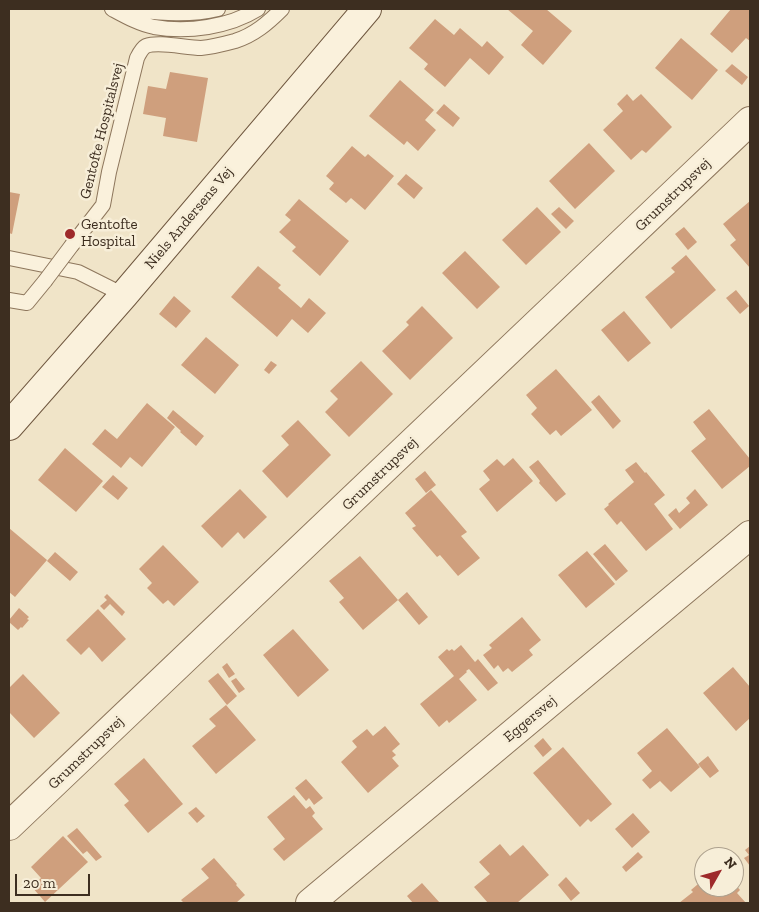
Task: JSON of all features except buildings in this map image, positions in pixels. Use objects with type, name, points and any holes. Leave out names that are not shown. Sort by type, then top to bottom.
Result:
[{"type":"street","name":"Niels Andersens Vej","points":[[9,426],[124,295],[367,9]]},
{"type":"street","name":"Grumstrupsvej","points":[[9,826],[750,121]]},
{"type":"street","name":"Eggersvej","points":[[310,903],[750,535]]},
{"type":"lane","points":[[112,9],[135,21],[172,29],[214,26],[234,20],[258,9]]},
{"type":"lane","points":[[121,9],[164,14],[187,14],[218,9]]},
{"type":"lane","name":"Gentofte Hospitalsvej","points":[[9,300],[27,303],[46,281],[103,205],[109,172],[137,58],[142,49],[146,46],[157,44],[201,48],[236,41],[262,28],[282,9]]},
{"type":"lane","points":[[9,258],[78,272],[124,295]]},
{"type":"place","name":"Gentofte Hospital","points":[[70,234]]}]
